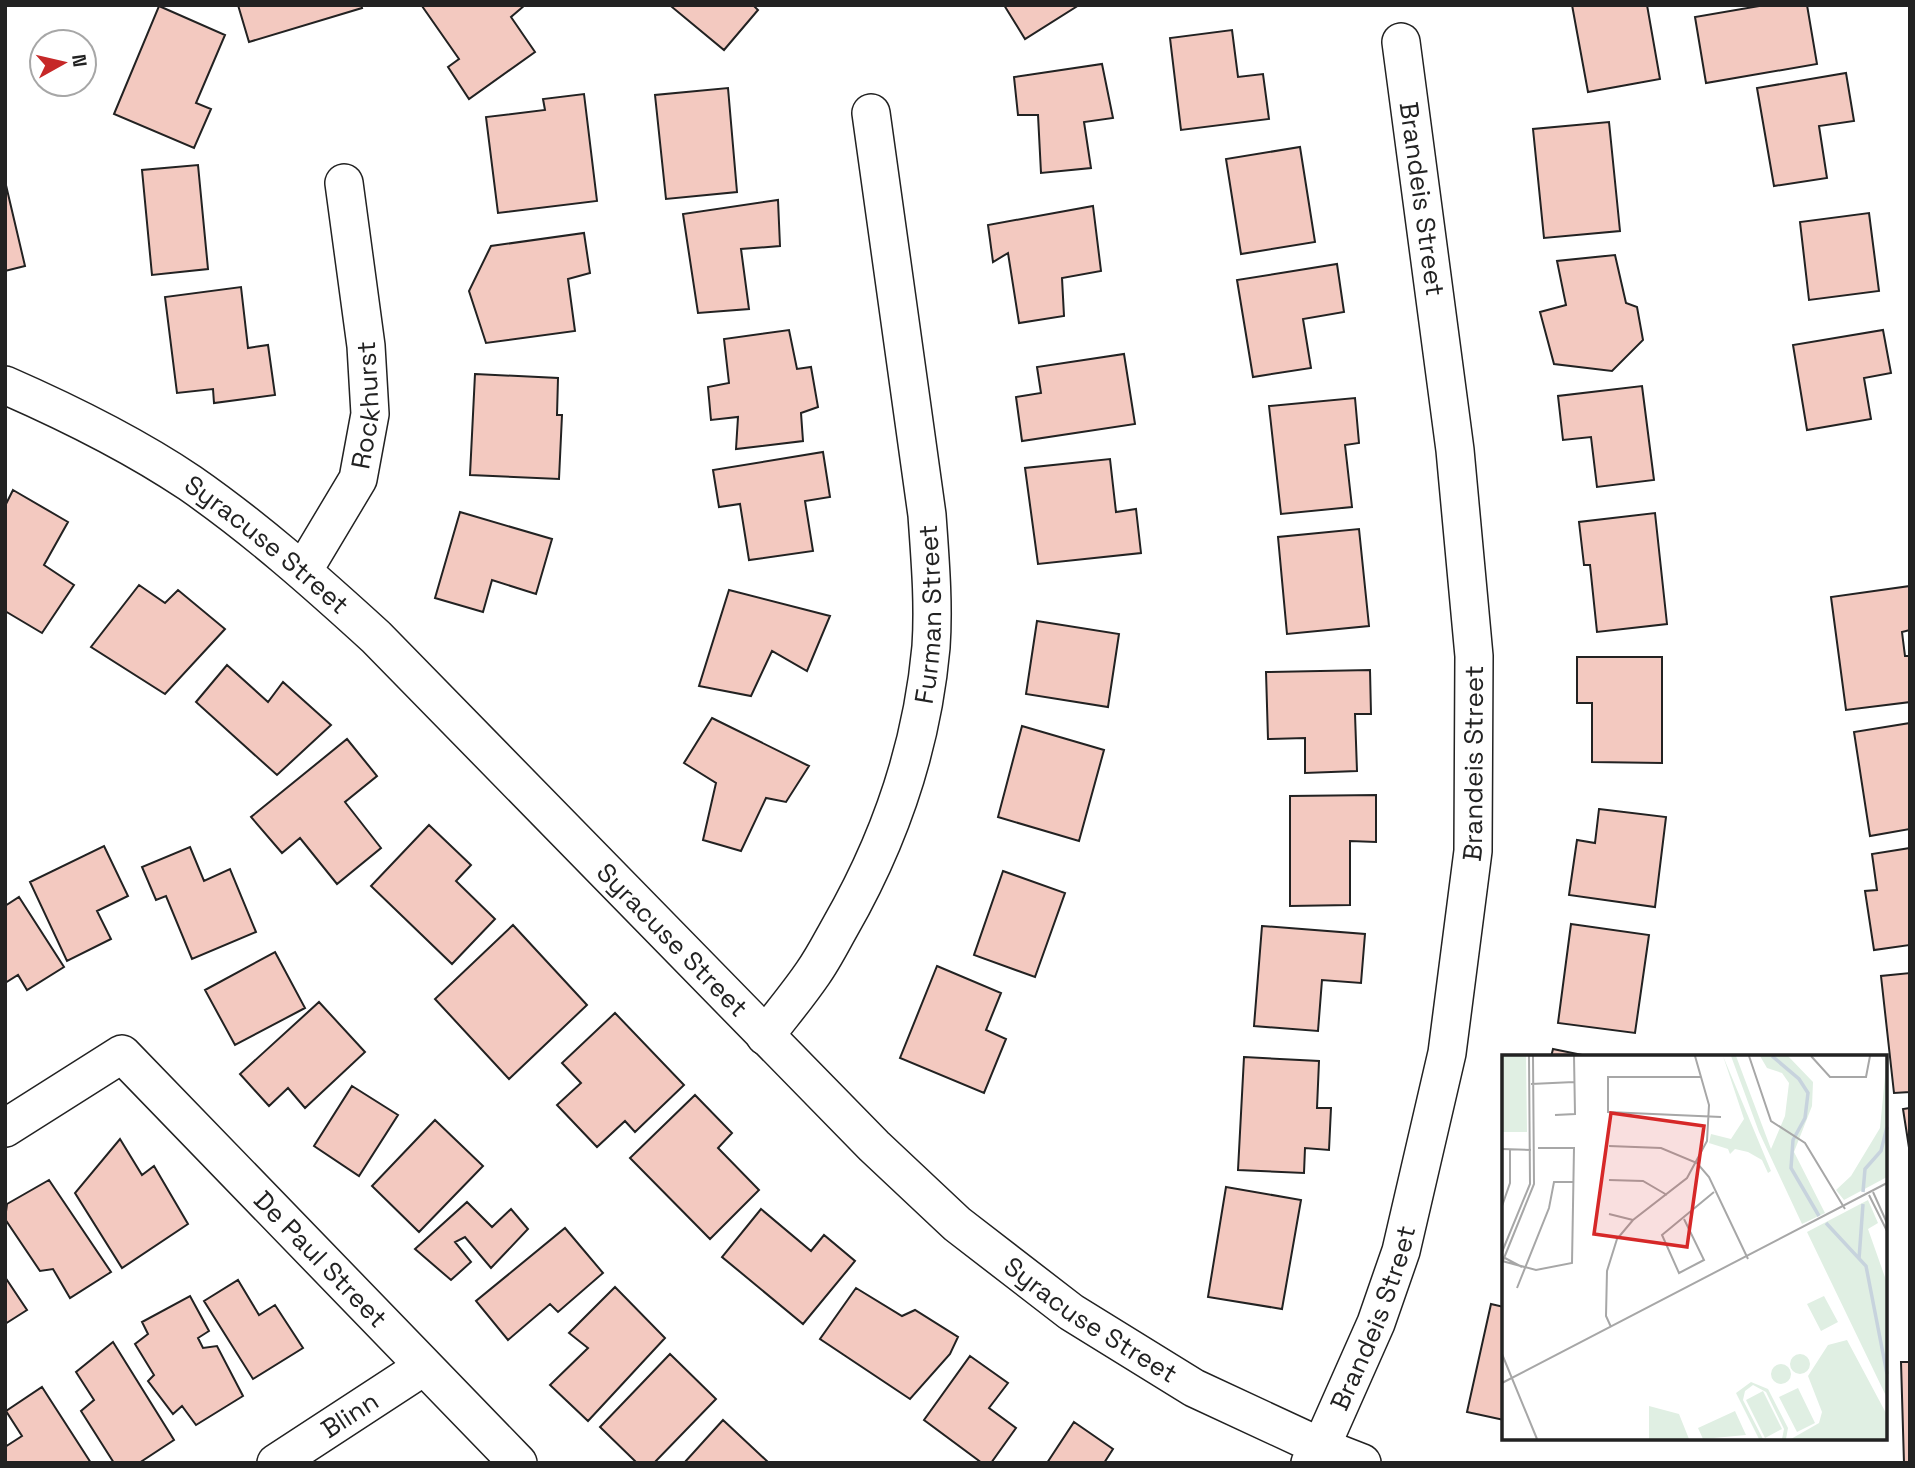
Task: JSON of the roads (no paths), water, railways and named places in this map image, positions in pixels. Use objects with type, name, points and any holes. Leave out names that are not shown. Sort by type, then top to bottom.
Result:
[{"type":"street","name":"Brandeis Street","points":[[1315,1455],[1376,1323],[1401,1251],[1447,1053],[1473,851],[1474,656],[1457,463],[1401,42]]},
{"type":"street","name":"Furman Street","points":[[765,1037],[814,972],[859,895],[887,836],[908,774],[920,723],[931,645],[932,580],[927,514],[871,113]]},
{"type":"street","name":"Rockhurst","points":[[303,571],[358,479],[370,414],[366,346],[344,183]]},
{"type":"street","name":"Syracuse Street","points":[[5,385],[78,418],[190,483],[303,571],[376,637],[765,1037],[957,1224],[1071,1312],[1194,1388],[1315,1455],[1362,1463]]},
{"type":"street","name":"De Paul Street","points":[[5,1128],[122,1054],[517,1463]]},
{"type":"street","name":"Blinn","points":[[276,1463],[423,1367]]}]
